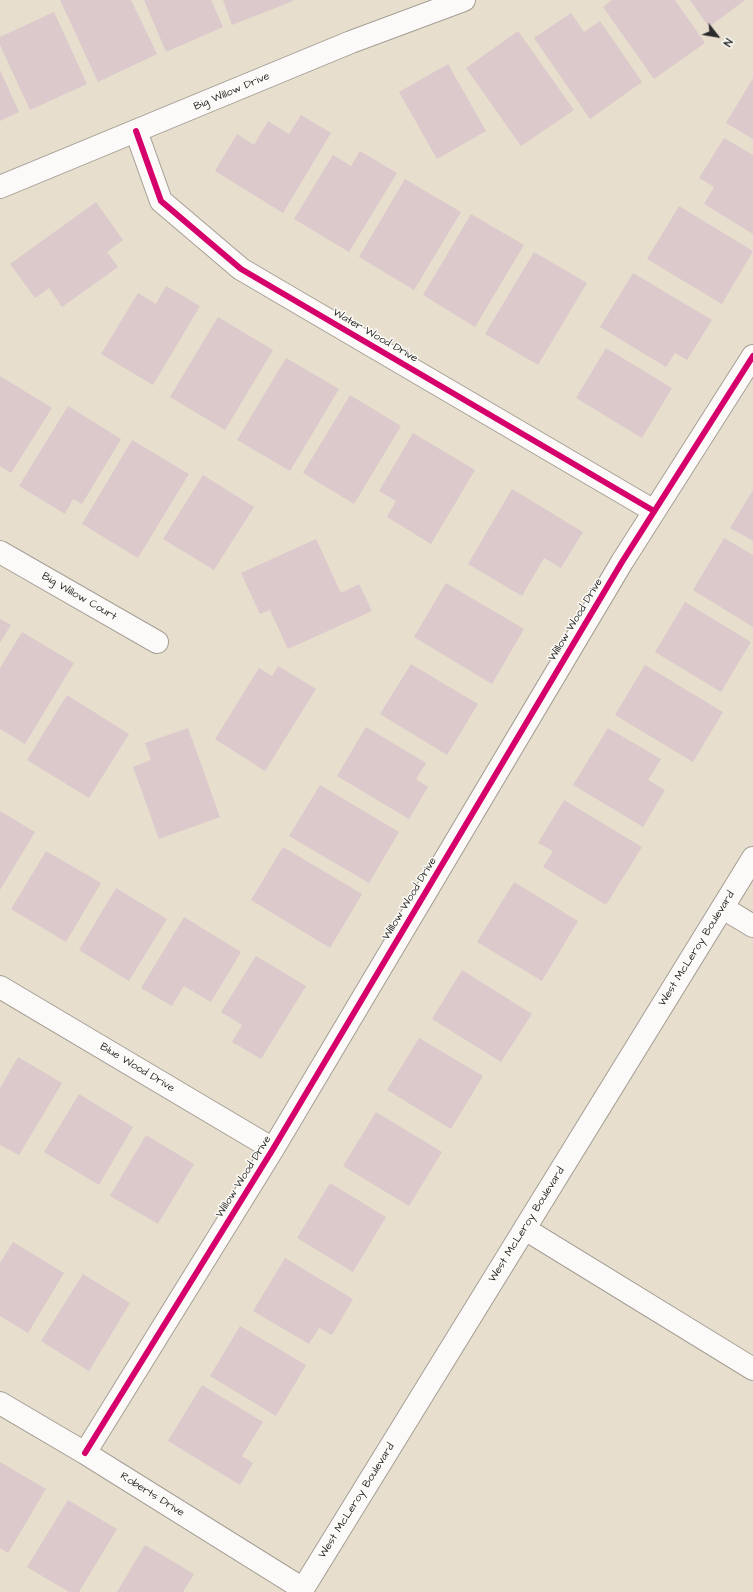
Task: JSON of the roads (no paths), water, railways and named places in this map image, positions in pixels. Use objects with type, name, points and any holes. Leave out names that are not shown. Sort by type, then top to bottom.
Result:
[{"type":"street","name":"Big Willow Drive","points":[[0,187],[351,42],[464,0]]},
{"type":"street","name":"Water Wood Drive","points":[[136,131],[161,201],[241,269],[654,511]]},
{"type":"street","name":"Willow Wood Drive","points":[[86,1453],[273,1149],[622,562],[753,356]]},
{"type":"street","name":"Big Willow Court","points":[[0,552],[158,642]]},
{"type":"street","name":"West McLeroy Boulevard","points":[[302,1591],[753,858]]},
{"type":"street","points":[[723,908],[753,926]]},
{"type":"street","name":"Blue Wood Drive","points":[[0,987],[273,1149]]},
{"type":"street","points":[[525,1229],[753,1369]]},
{"type":"street","name":"Roberts Drive","points":[[0,1403],[86,1453],[302,1591]]}]
